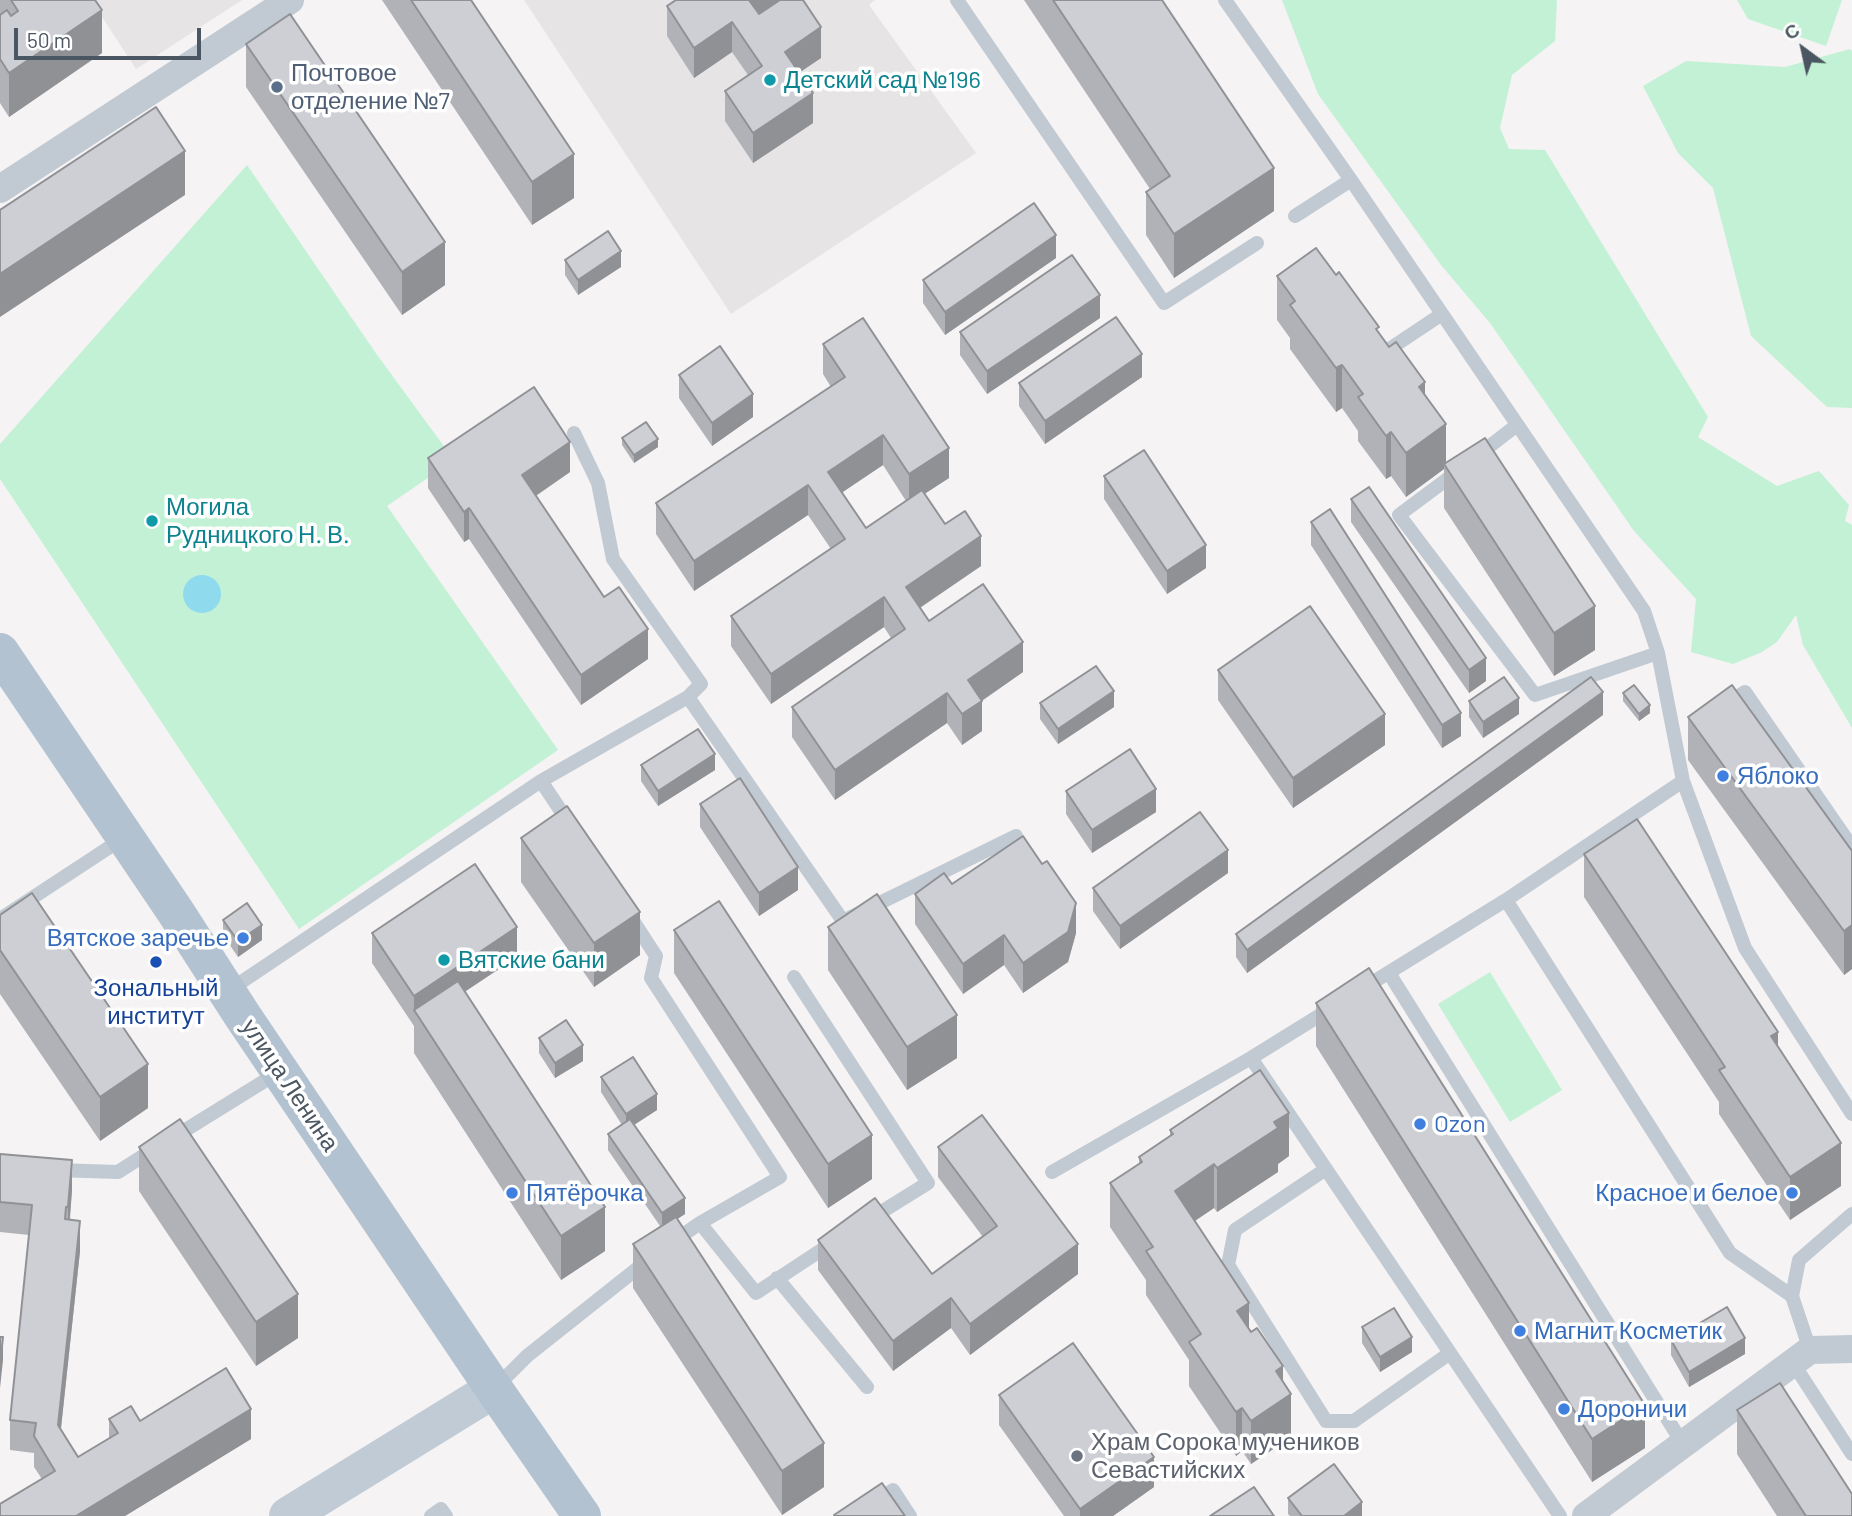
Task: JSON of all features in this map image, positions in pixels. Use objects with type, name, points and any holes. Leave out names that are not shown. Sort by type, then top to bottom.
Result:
[{"type":"main road","name":"улица Ленина","points":[[0,652],[582,1516]]},
{"type":"main road","points":[[288,1516],[494,1389]]},
{"type":"street","points":[[0,189],[290,0]]},
{"type":"street","points":[[1586,1516],[1802,1356],[1852,1349]]},
{"type":"lane","points":[[957,0],[1164,303],[1257,243]]},
{"type":"lane","points":[[1225,0],[1351,180],[1644,611],[1681,734],[1683,781],[1745,948],[1852,1114]]},
{"type":"lane","points":[[1296,216],[1351,180]]},
{"type":"lane","points":[[1382,354],[1442,314]]},
{"type":"lane","points":[[1517,425],[1399,515],[1535,695],[1658,653]]},
{"type":"lane","points":[[227,991],[541,781],[688,697],[701,684],[613,559],[598,482],[573,433]]},
{"type":"lane","points":[[1710,715],[1745,692],[1852,848]]},
{"type":"lane","points":[[688,697],[843,921],[1016,836]]},
{"type":"lane","points":[[541,781],[579,839]]},
{"type":"lane","points":[[1052,1172],[1251,1058],[1390,973],[1506,900],[1683,781]]},
{"type":"lane","points":[[0,919],[125,836]]},
{"type":"lane","points":[[1506,900],[1730,1253],[1792,1296]]},
{"type":"lane","points":[[494,1389],[527,1356],[633,1271],[700,1223],[780,1177],[651,978],[656,956],[625,909]]},
{"type":"lane","points":[[1390,973],[1683,1444]]},
{"type":"lane","points":[[700,1223],[756,1293],[928,1182],[794,977]]},
{"type":"lane","points":[[1251,1058],[1560,1516]]},
{"type":"lane","points":[[39,1169],[118,1172],[280,1071]]},
{"type":"lane","points":[[1326,1169],[1235,1230],[1228,1265],[1326,1421],[1354,1421],[1450,1353]]},
{"type":"lane","points":[[1852,1214],[1799,1260],[1792,1296],[1802,1356],[1852,1454]]},
{"type":"lane","points":[[777,1278],[867,1387]]},
{"type":"lane","points":[[853,1516],[892,1490],[910,1516]]},
{"type":"lane","points":[[431,1516],[441,1509],[446,1516]]},
{"type":"shaded area","points":[[91,0],[242,0],[136,69]]},
{"type":"shaded area","points":[[524,0],[875,0],[869,5],[976,153],[731,314]]},
{"type":"green space","points":[[1282,0],[1557,0],[1555,41],[1512,75],[1500,128],[1509,149],[1545,150],[1708,417],[1698,437],[1777,486],[1819,471],[1849,505],[1845,521],[1852,525],[1852,728],[1803,645],[1796,615],[1777,642],[1762,652],[1733,664],[1691,652],[1696,599],[1634,531],[1490,323],[1441,265],[1318,94]]},
{"type":"green space","points":[[1737,0],[1842,0],[1826,46],[1748,19]]},
{"type":"green space","points":[[1850,49],[1852,408],[1827,407],[1751,336],[1713,188],[1678,153],[1643,86],[1686,61],[1785,67]]},
{"type":"green space","points":[[247,165],[375,352],[454,460],[387,506],[558,750],[299,929],[0,479],[0,444]]},
{"type":"green space","points":[[1490,972],[1562,1090],[1510,1122],[1438,1004]]},
{"type":"water","points":[[202,575],[215,581],[221,594],[215,607],[202,613],[189,607],[183,594],[189,581]]},
{"type":"building","points":[[11,0],[95,0],[102,10],[9,73],[0,59],[0,15],[7,10],[11,16],[18,11]]},
{"type":"building","points":[[411,0],[471,0],[574,154],[532,182]]},
{"type":"building","points":[[676,0],[749,0],[759,14],[780,0],[803,0],[821,27],[785,52],[813,93],[753,133],[725,91],[762,66],[732,22],[694,48],[667,6]]},
{"type":"building","points":[[1053,0],[1162,0],[1274,168],[1174,234],[1146,192],[1170,176]]},
{"type":"building","points":[[290,14],[445,242],[402,272],[246,44]]},
{"type":"building","points":[[156,107],[185,151],[0,274],[0,210]]},
{"type":"building","points":[[1034,203],[1056,235],[945,312],[923,280]]},
{"type":"building","points":[[608,231],[621,251],[578,280],[565,260]]},
{"type":"building","points":[[1316,248],[1336,275],[1339,272],[1379,327],[1376,329],[1389,347],[1396,342],[1425,382],[1419,387],[1446,424],[1406,453],[1391,432],[1386,436],[1358,397],[1363,394],[1342,365],[1336,368],[1290,305],[1295,301],[1277,276]]},
{"type":"building","points":[[1072,255],[1100,295],[987,371],[960,332]]},
{"type":"building","points":[[1116,317],[1142,354],[1045,421],[1019,383]]},
{"type":"building","points":[[863,318],[949,448],[909,474],[883,435],[828,472],[866,528],[922,490],[945,524],[965,511],[981,536],[906,587],[929,621],[983,584],[1023,642],[968,680],[982,701],[962,714],[947,693],[835,770],[792,707],[905,629],[884,597],[771,674],[731,616],[845,539],[808,485],[694,561],[656,503],[845,377],[823,344]]},
{"type":"building","points":[[720,346],[753,394],[712,423],[679,375]]},
{"type":"building","points":[[534,387],[570,442],[522,475],[604,597],[619,587],[648,629],[581,675],[469,508],[464,512],[428,458]]},
{"type":"building","points":[[646,422],[658,439],[634,455],[622,438]]},
{"type":"building","points":[[1485,438],[1595,606],[1554,633],[1444,464]]},
{"type":"building","points":[[1144,450],[1206,545],[1167,571],[1104,476]]},
{"type":"building","points":[[1369,487],[1486,658],[1469,670],[1351,499]]},
{"type":"building","points":[[1330,509],[1461,713],[1442,725],[1311,522]]},
{"type":"building","points":[[1310,606],[1385,714],[1293,778],[1218,670]]},
{"type":"building","points":[[1096,666],[1114,691],[1058,729],[1040,703]]},
{"type":"building","points":[[1504,677],[1519,698],[1483,722],[1469,701]]},
{"type":"building","points":[[1591,677],[1603,692],[1247,950],[1236,934]]},
{"type":"building","points":[[1634,685],[1650,705],[1639,714],[1623,693]]},
{"type":"building","points":[[1732,685],[1852,851],[1852,925],[1844,931],[1688,717]]},
{"type":"building","points":[[698,729],[715,754],[658,791],[641,765]]},
{"type":"building","points":[[1130,749],[1156,789],[1092,830],[1066,791]]},
{"type":"building","points":[[740,778],[798,867],[759,893],[700,804]]},
{"type":"building","points":[[567,806],[640,912],[594,943],[521,838]]},
{"type":"building","points":[[1200,812],[1228,850],[1120,926],[1093,888]]},
{"type":"building","points":[[1637,819],[1778,1032],[1771,1036],[1841,1143],[1790,1177],[1719,1070],[1725,1067],[1584,854]]},
{"type":"building","points":[[1023,836],[1042,864],[1047,861],[1076,903],[1068,932],[1023,963],[1004,935],[963,964],[915,894],[944,873],[952,884]]},
{"type":"building","points":[[475,864],[517,927],[414,996],[372,933]]},
{"type":"building","points":[[32,893],[148,1064],[100,1097],[0,950],[0,915]]},
{"type":"building","points":[[877,894],[957,1015],[907,1047],[828,927]]},
{"type":"building","points":[[719,901],[872,1135],[828,1164],[674,930]]},
{"type":"building","points":[[247,903],[262,925],[238,941],[223,920]]},
{"type":"building","points":[[1369,968],[1645,1405],[1592,1439],[1316,1003]]},
{"type":"building","points":[[458,981],[605,1207],[561,1236],[414,1010]]},
{"type":"building","points":[[566,1020],[583,1045],[555,1063],[539,1038]]},
{"type":"building","points":[[633,1057],[657,1094],[626,1114],[601,1077]]},
{"type":"building","points":[[1260,1070],[1289,1113],[1274,1122],[1278,1128],[1217,1168],[1214,1164],[1175,1191],[1249,1303],[1237,1311],[1251,1332],[1257,1328],[1283,1366],[1276,1371],[1291,1394],[1251,1421],[1242,1408],[1236,1412],[1189,1342],[1201,1334],[1146,1251],[1153,1247],[1110,1183],[1142,1162],[1139,1157],[1173,1134],[1170,1130]]},
{"type":"building","points":[[982,1115],[1078,1244],[970,1324],[951,1298],[893,1341],[818,1240],[875,1198],[932,1274],[997,1226],[938,1147]]},
{"type":"building","points":[[180,1119],[298,1294],[256,1322],[139,1147]]},
{"type":"building","points":[[630,1119],[685,1198],[662,1213],[608,1134]]},
{"type":"building","points":[[0,1154],[72,1160],[65,1219],[80,1221],[58,1425],[78,1457],[118,1433],[109,1419],[131,1406],[140,1421],[226,1368],[251,1409],[76,1516],[0,1516],[0,1504],[55,1471],[34,1436],[36,1423],[10,1420],[32,1205],[0,1202]]},
{"type":"building","points":[[676,1217],[824,1443],[782,1471],[633,1244]]},
{"type":"building","points":[[1727,1307],[1745,1338],[1689,1372],[1671,1340]]},
{"type":"building","points":[[1394,1308],[1412,1337],[1380,1357],[1362,1327]]},
{"type":"building","points":[[0,1337],[3,1337],[0,1365]]},
{"type":"building","name":"Храм Сорока мучеников Севастийских","points":[[1073,1343],[1154,1457],[1080,1509],[999,1395]]},
{"type":"building","points":[[1780,1383],[1852,1494],[1852,1516],[1806,1516],[1737,1410]]},
{"type":"building","points":[[1334,1464],[1362,1502],[1344,1516],[1302,1516],[1288,1498]]},
{"type":"building","points":[[882,1483],[905,1516],[834,1515]]},
{"type":"building","points":[[1254,1487],[1274,1516],[1210,1516]]},
{"type":"place","name":"Детский сад №196","points":[[770,80]]},
{"type":"place","name":"Почтовое отделение №7","points":[[277,87]]},
{"type":"place","name":"Могила Рудницкого Н. В.","points":[[152,521]]},
{"type":"place","name":"Яблоко","points":[[1723,776]]},
{"type":"place","name":"Вятское заречье","points":[[243,938]]},
{"type":"place","name":"Вятские бани","points":[[444,960]]},
{"type":"place","name":"Зональный институт","points":[[156,962]]},
{"type":"place","name":"Ozon","points":[[1420,1124]]},
{"type":"place","name":"Пятёрочка","points":[[512,1193]]},
{"type":"place","name":"Красное и белое","points":[[1792,1193]]},
{"type":"place","name":"Магнит Косметик","points":[[1520,1331]]},
{"type":"place","name":"Дороничи","points":[[1564,1409]]},
{"type":"place","name":"Храм Сорока мучеников Севастийских","points":[[1077,1456]]}]
